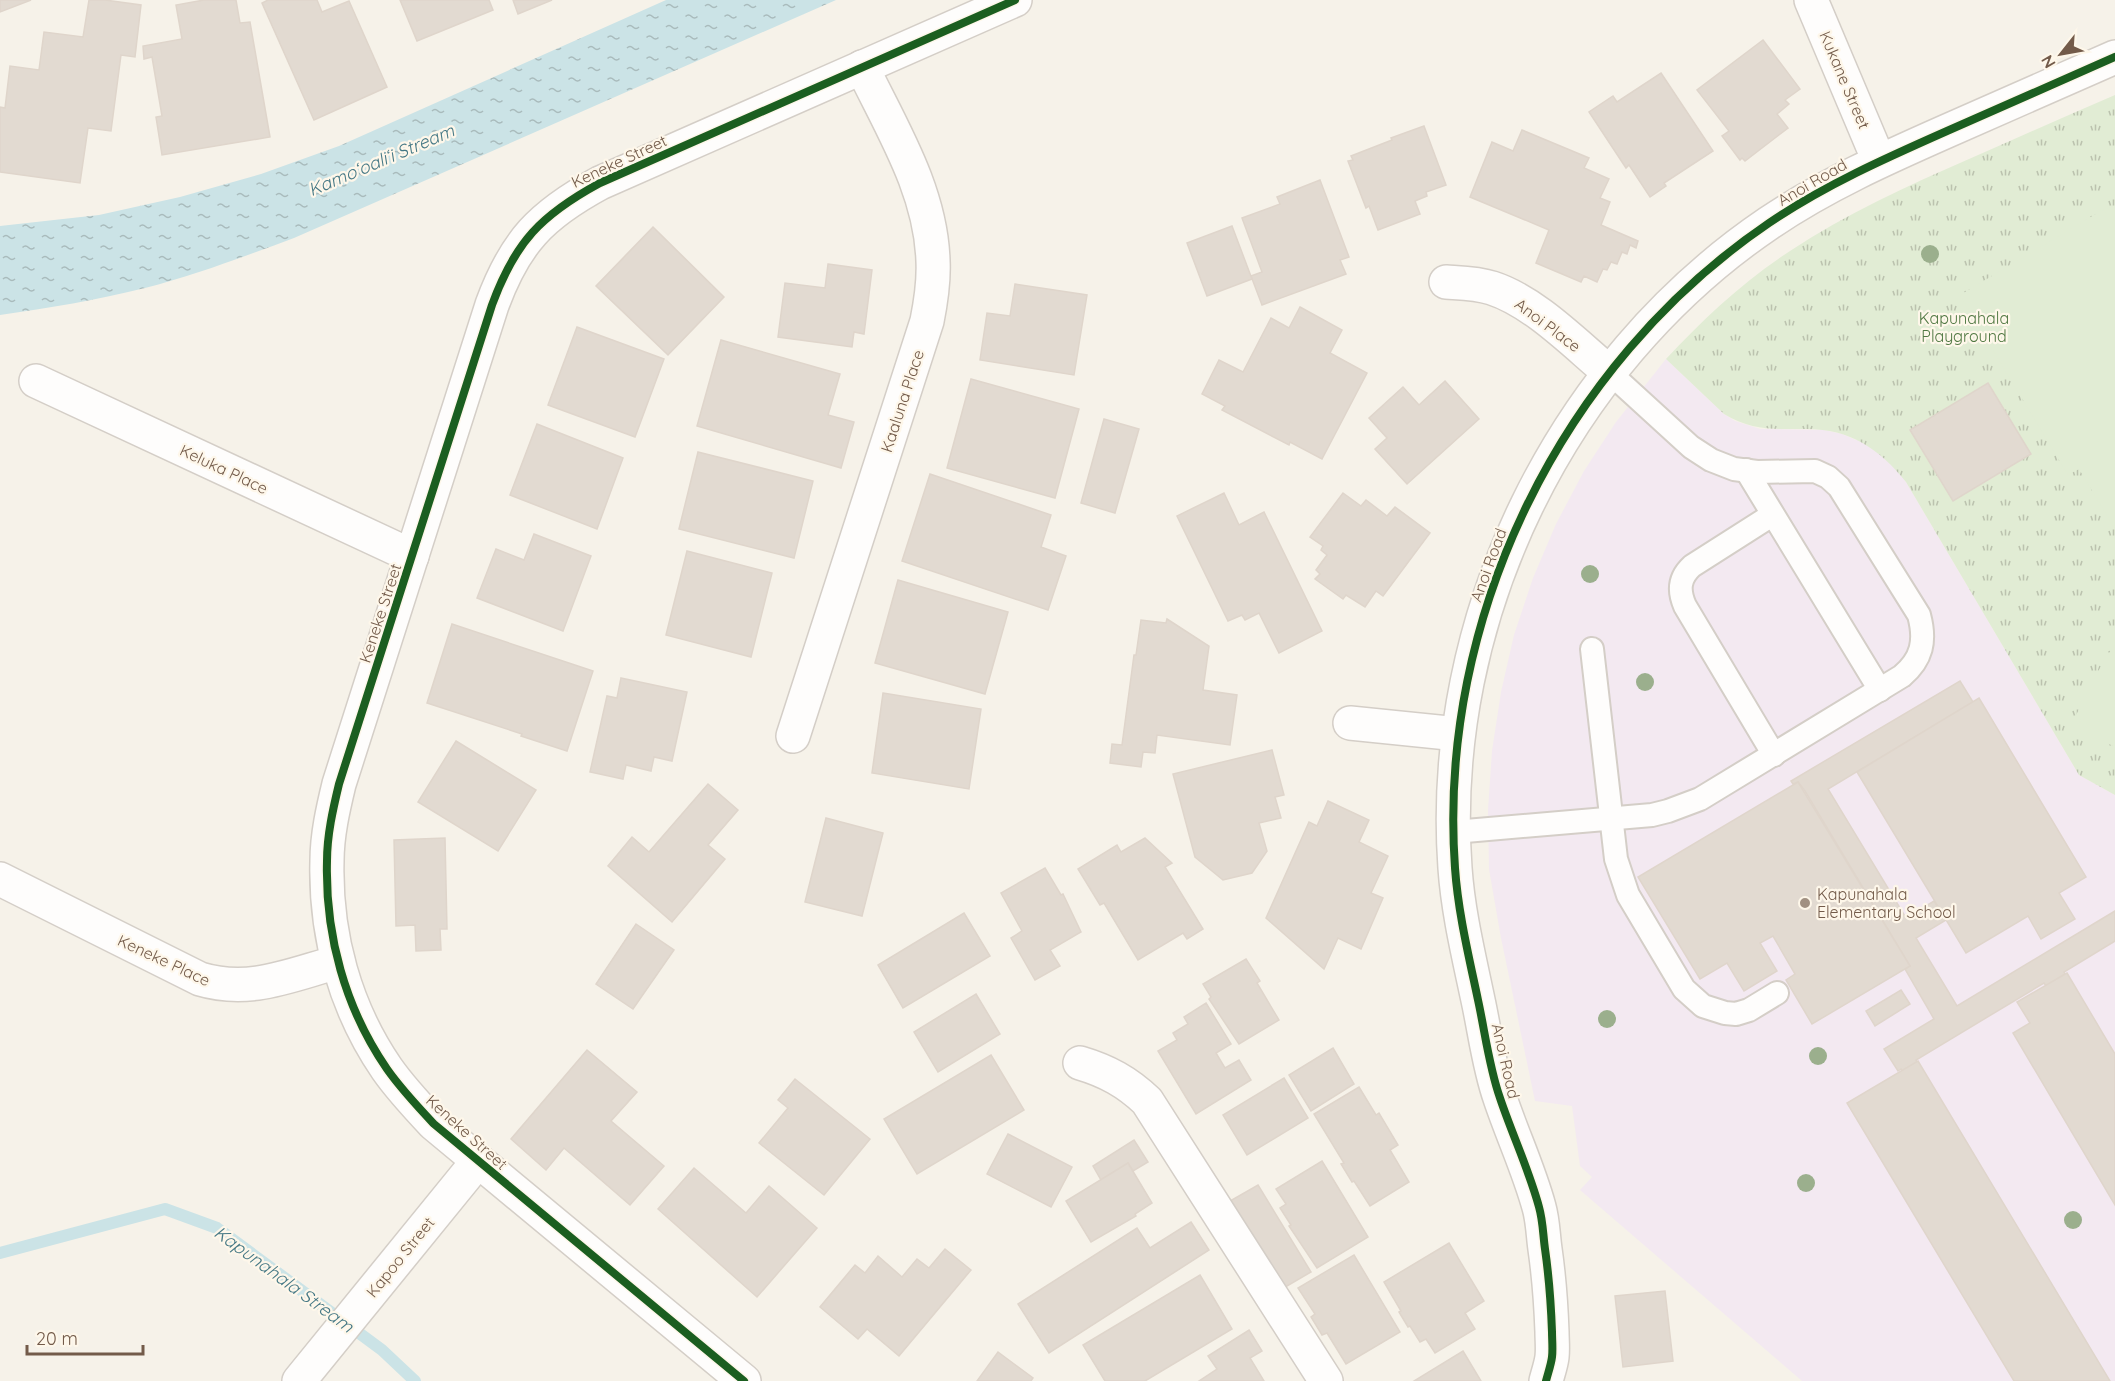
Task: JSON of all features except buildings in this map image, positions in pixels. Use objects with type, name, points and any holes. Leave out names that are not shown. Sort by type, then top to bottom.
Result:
[{"type":"street","name":"Keneke Street","points":[[744,1381],[434,1124],[387,1070],[352,1006],[338,962],[327,897],[327,859],[331,821],[339,784],[501,281],[512,259],[544,219],[571,199],[600,183],[1015,0]]},
{"type":"street","name":"Kukane Street","points":[[1811,0],[1879,161]]},
{"type":"street","name":"Anoi Road","points":[[1546,1381],[1552,1356],[1551,1294],[1540,1211],[1498,1094],[1467,944],[1455,871],[1454,832],[1458,734],[1481,625],[1500,566],[1525,508],[1554,454],[1587,402],[1670,304],[1717,262],[1777,218],[1822,190],[1879,161],[2115,57]]},
{"type":"street","name":"Kaaluna Place","points":[[793,736],[924,330],[932,291],[933,252],[925,204],[915,176],[862,67]]},
{"type":"street","name":"Anoi Place","points":[[1446,282],[1470,283],[1492,288],[1514,297],[1534,310],[1610,373]]},
{"type":"street","name":"Keluka Place","points":[[36,381],[412,556]]},
{"type":"street","points":[[1350,723],[1458,734]]},
{"type":"street","name":"Keneke Place","points":[[0,879],[200,979],[218,984],[253,985],[338,962]]},
{"type":"street","points":[[1080,1064],[1102,1070],[1122,1080],[1148,1101],[1326,1381]]},
{"type":"street","name":"Kapoo Street","points":[[299,1381],[478,1161]]},
{"type":"lane","points":[[1454,832],[1652,815],[1684,806],[1717,790],[1880,690],[1912,668],[1919,657],[1923,644],[1923,629],[1919,615],[1839,487],[1828,477],[1815,471],[1756,472],[1734,469],[1711,460],[1691,447],[1610,373]]},
{"type":"lane","points":[[1746,470],[1880,690]]},
{"type":"lane","points":[[1772,514],[1692,566],[1684,574],[1680,584],[1680,595],[1774,755]]},
{"type":"lane","points":[[1592,649],[1617,859],[1622,882],[1635,908],[1684,990],[1703,1006],[1736,1014],[1749,1010],[1777,993]]},
{"type":"shaded area","name":"Kapunahala Elementary School","points":[[1666,359],[1724,414],[1735,421],[1760,429],[1824,430],[1842,434],[1878,452],[1893,465],[1906,482],[2079,775],[2115,795],[2115,1381],[1802,1381],[1580,1190],[1592,1177],[1580,1166],[1572,1106],[1535,1101],[1489,869],[1488,810],[1492,751],[1501,692],[1514,635],[1533,578],[1556,524],[1584,471],[1616,422]]},
{"type":"green space","name":"Kapunahala Playground","points":[[2115,95],[2115,795],[2079,775],[1906,482],[1885,459],[1861,442],[1835,432],[1763,428],[1734,420],[1724,414],[1666,359],[1709,315],[1740,288],[1811,238],[1900,190]]},
{"type":"green space","points":[[2104,209],[2115,227],[2115,529],[2079,469],[2068,475],[1960,295]]},
{"type":"green space","points":[[2115,645],[2115,747],[2071,725],[2105,658]]},
{"type":"water","name":"Kamoʻoaliʻi Stream","points":[[666,0],[836,0],[294,238],[202,271],[145,288],[0,315],[0,226],[99,215],[180,197],[261,174],[339,146]]},
{"type":"waterway","name":"Kapunahala Stream","points":[[0,1253],[165,1209],[217,1228],[382,1350],[415,1381]]},
{"type":"cycle path","points":[[744,1381],[434,1124],[387,1069],[360,1021],[340,970],[327,889],[329,832],[339,784],[492,305],[510,264],[532,232],[561,207],[600,183],[1015,0]]},
{"type":"cycle path","points":[[1546,1381],[1552,1360],[1552,1344],[1550,1290],[1541,1218],[1530,1179],[1493,1074],[1464,934],[1455,868],[1455,774],[1467,682],[1492,591],[1527,505],[1573,423],[1630,348],[1695,281],[1769,223],[1812,196],[1879,162],[2115,57]]},
{"type":"place","name":"Kapunahala Elementary School","points":[[1805,903]]}]
